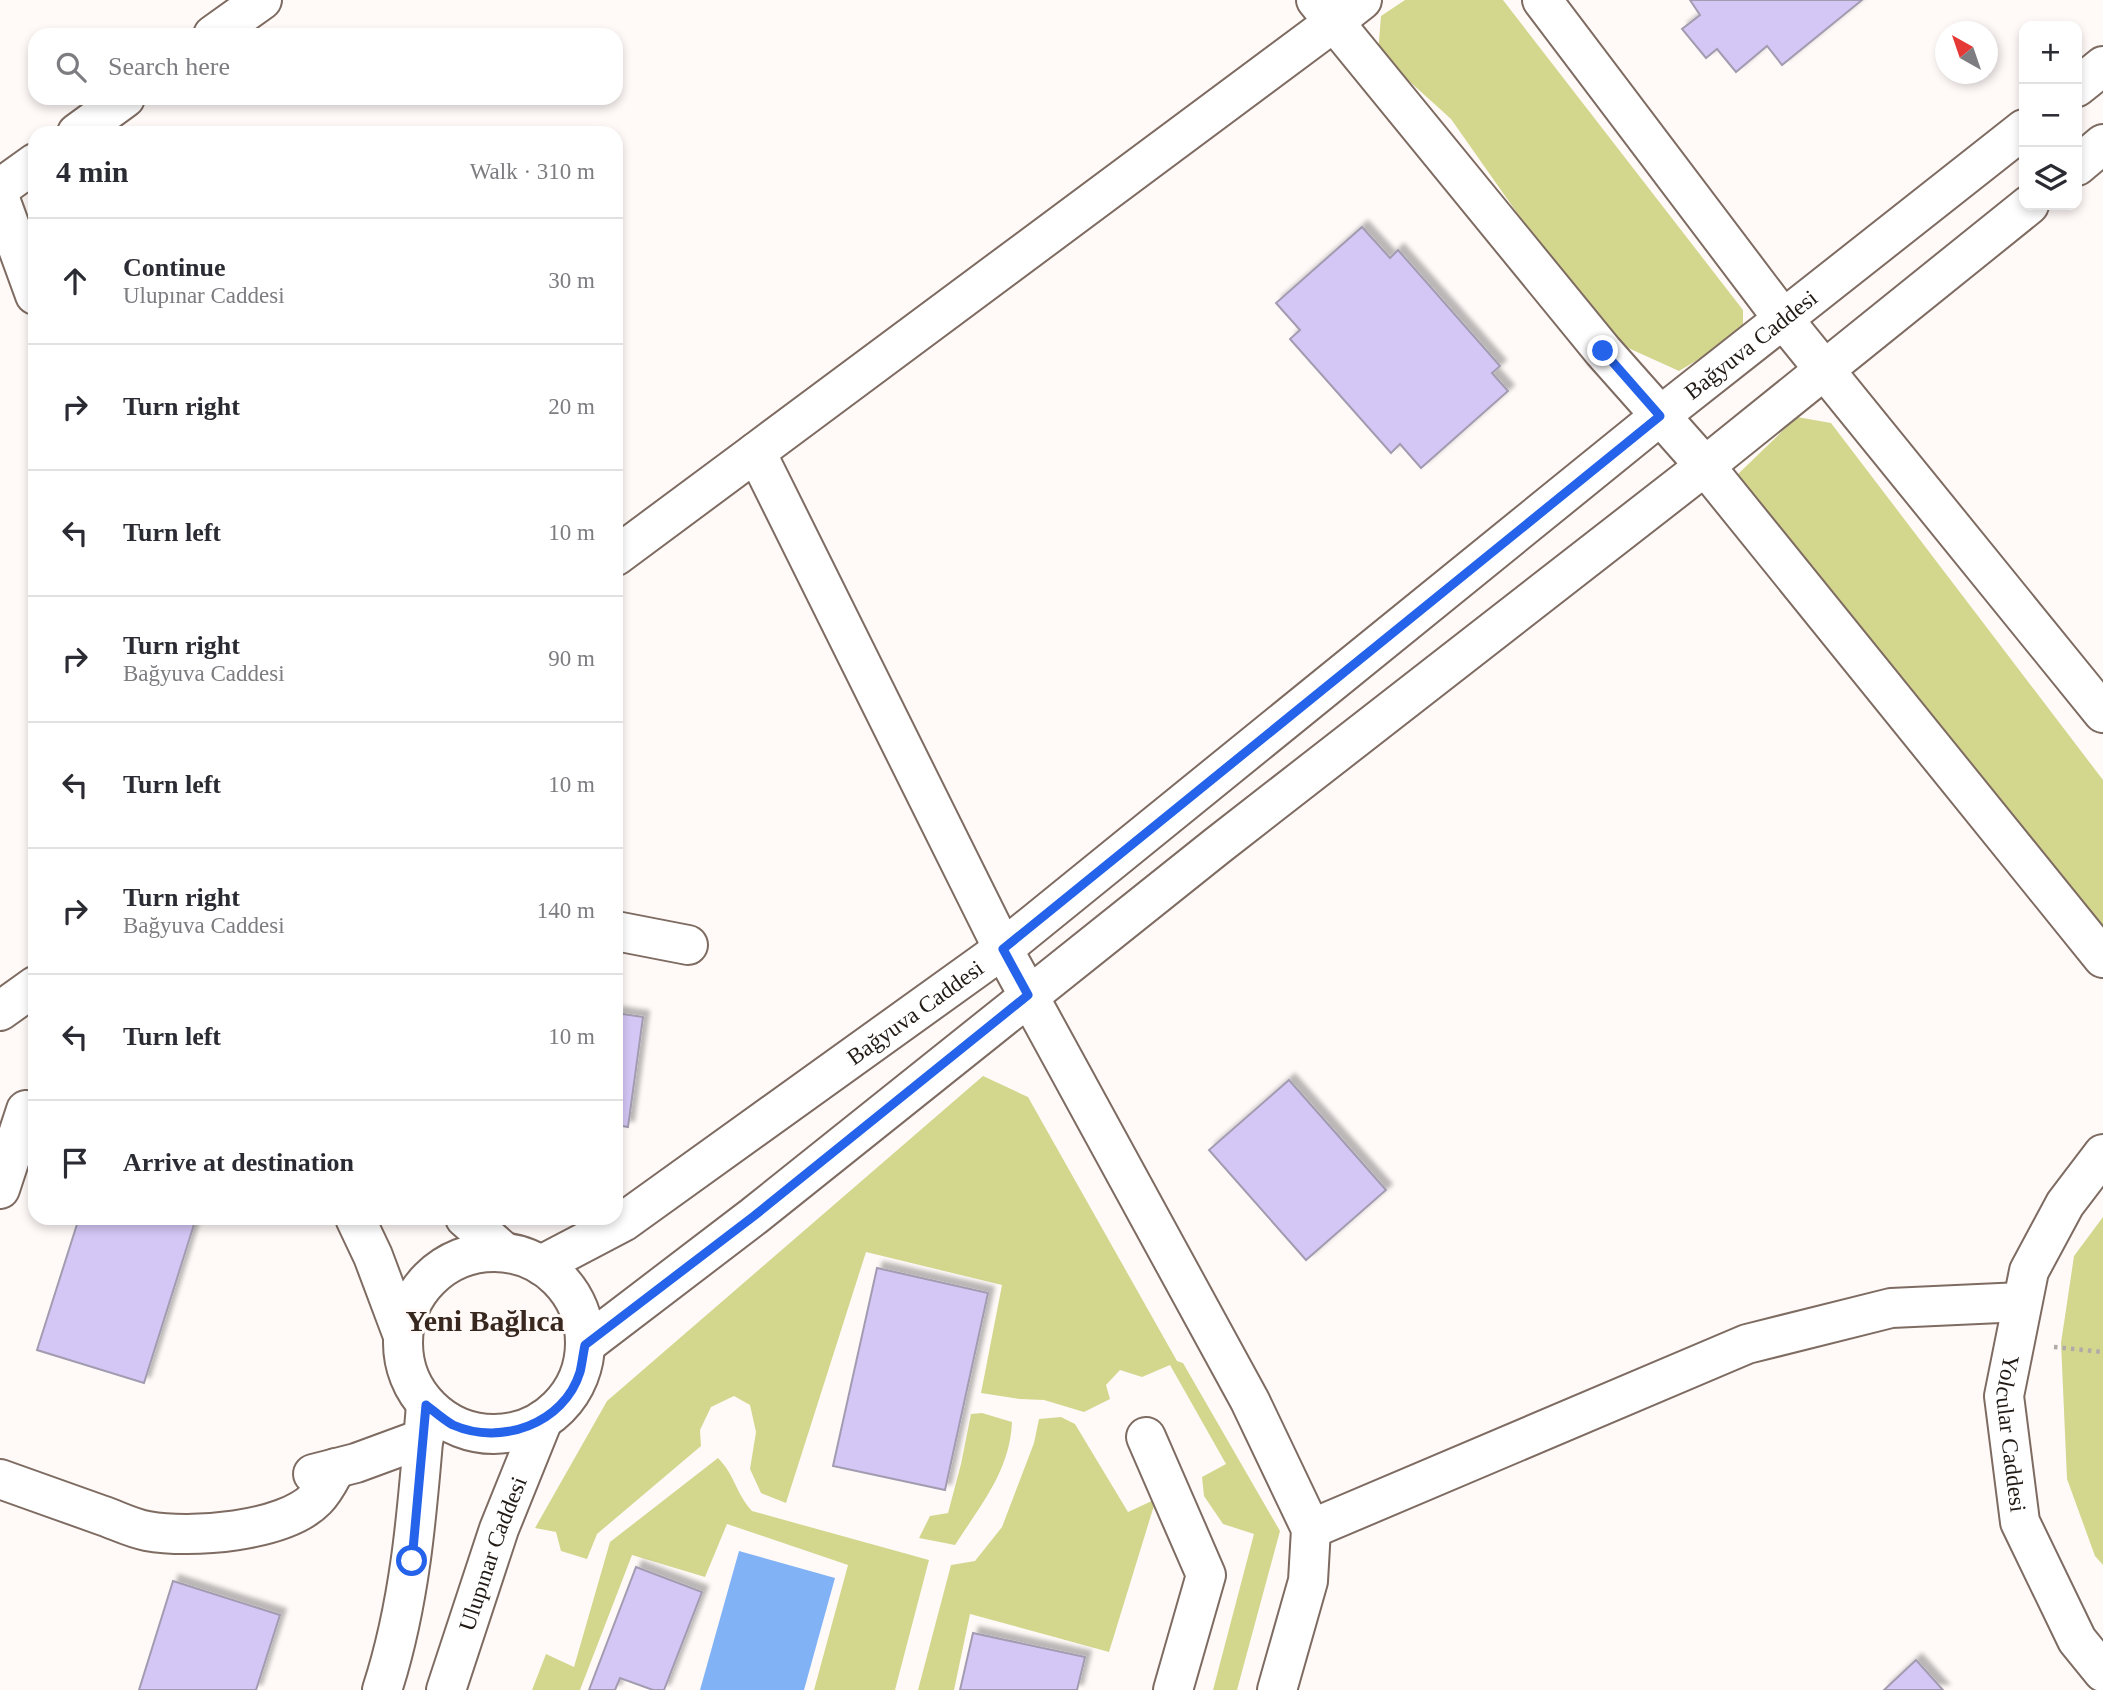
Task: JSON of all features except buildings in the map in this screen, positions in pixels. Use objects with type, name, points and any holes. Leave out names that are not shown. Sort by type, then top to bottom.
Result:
[{"type":"street","points":[[223,28],[262,0]]},
{"type":"street","points":[[1542,0],[1784,320],[2103,713]]},
{"type":"street","points":[[623,551],[1337,7],[1603,351],[1705,466],[2103,958]]},
{"type":"street","points":[[2081,84],[2103,66]]},
{"type":"street","points":[[87,126],[115,105]]},
{"type":"street","name":"Bağyuva Caddesi","points":[[623,1222],[1003,949],[1660,416],[2019,133]]},
{"type":"street","points":[[2082,162],[2103,144]]},
{"type":"street","points":[[0,188],[28,168]]},
{"type":"street","points":[[0,199],[28,276]]},
{"type":"street","points":[[585,1345],[754,1216],[1028,995],[1705,466],[2023,210]]},
{"type":"street","points":[[756,452],[1003,949],[1250,1401],[1311,1529],[1308,1581],[1277,1690]]},
{"type":"street","points":[[623,933],[688,945]]},
{"type":"street","points":[[0,1011],[28,991]]},
{"type":"street","points":[[0,1189],[26,1110]]},
{"type":"street","name":"Yolcular Caddesi","points":[[2103,1154],[2066,1204],[2029,1271],[2004,1396],[2020,1522],[2077,1640],[2103,1672]]},
{"type":"street","points":[[358,1225],[373,1256],[402,1336],[404,1361],[425,1422],[412,1561],[394,1655],[382,1690]]},
{"type":"street","points":[[472,1225],[504,1252]]},
{"type":"street","name":"Bağyuva Caddesi","points":[[541,1265],[617,1225]]},
{"type":"street","points":[[0,1479],[145,1531],[178,1535],[212,1534],[248,1528],[300,1511],[315,1501],[326,1487],[319,1472],[425,1422],[452,1424],[482,1433],[514,1432],[543,1420],[565,1400],[575,1383],[585,1345],[582,1321],[574,1299],[560,1280],[524,1256],[504,1252],[468,1256],[436,1273],[419,1291],[408,1312],[402,1336]]},
{"type":"street","points":[[1311,1529],[1747,1344],[1891,1308],[2022,1302]]},
{"type":"street","name":"Ulupınar Caddesi","points":[[446,1690],[499,1529],[543,1420]]},
{"type":"street","points":[[1146,1437],[1206,1575],[1173,1690]]},
{"type":"path","points":[[2015,1344],[2103,1352]]},
{"type":"green space","points":[[1405,0],[1503,0],[1743,310],[1743,333],[1679,371],[1604,337],[1451,119],[1378,53],[1381,16]]},
{"type":"green space","points":[[1797,417],[1831,423],[2103,780],[2103,945],[1737,475]]},
{"type":"green space","points":[[983,1076],[1028,1097],[1177,1361],[1183,1363],[1280,1531],[1237,1690],[1213,1690],[1254,1534],[1223,1524],[1204,1496],[1202,1477],[1226,1464],[1170,1365],[1142,1377],[1120,1370],[1106,1385],[1110,1399],[1084,1412],[1044,1400],[981,1393],[1002,1285],[866,1252],[786,1503],[761,1493],[750,1469],[756,1432],[750,1405],[734,1396],[711,1407],[700,1430],[701,1446],[597,1534],[587,1559],[561,1551],[556,1532],[535,1528],[607,1401]]},
{"type":"green space","points":[[2103,1217],[2103,1565],[2095,1556],[2067,1479],[2061,1343],[2074,1256]]},
{"type":"green space","points":[[982,1413],[1012,1422],[1010,1440],[1000,1472],[955,1545],[919,1538],[930,1516],[948,1513],[971,1414]]},
{"type":"green space","points":[[1061,1417],[1075,1424],[1128,1512],[1156,1499],[1109,1652],[970,1614],[954,1690],[918,1690],[951,1565],[975,1561],[1002,1527],[1034,1443],[1039,1419]]},
{"type":"green space","points":[[718,1458],[752,1511],[929,1560],[895,1690],[814,1690],[848,1565],[727,1524],[705,1577],[632,1555],[580,1690],[532,1690],[546,1654],[574,1667],[610,1542]]},
{"type":"water","points":[[739,1551],[835,1578],[804,1690],[700,1690]]},
{"type":"district","name":"Yeni Bağlıca","points":[[485,1321]]},
{"type":"route","points":[[412,1561],[426,1405],[452,1424],[482,1433],[514,1432],[543,1420],[565,1400],[579,1374],[585,1345],[754,1216],[1028,995],[1003,949],[1660,416],[1603,351]]}]
